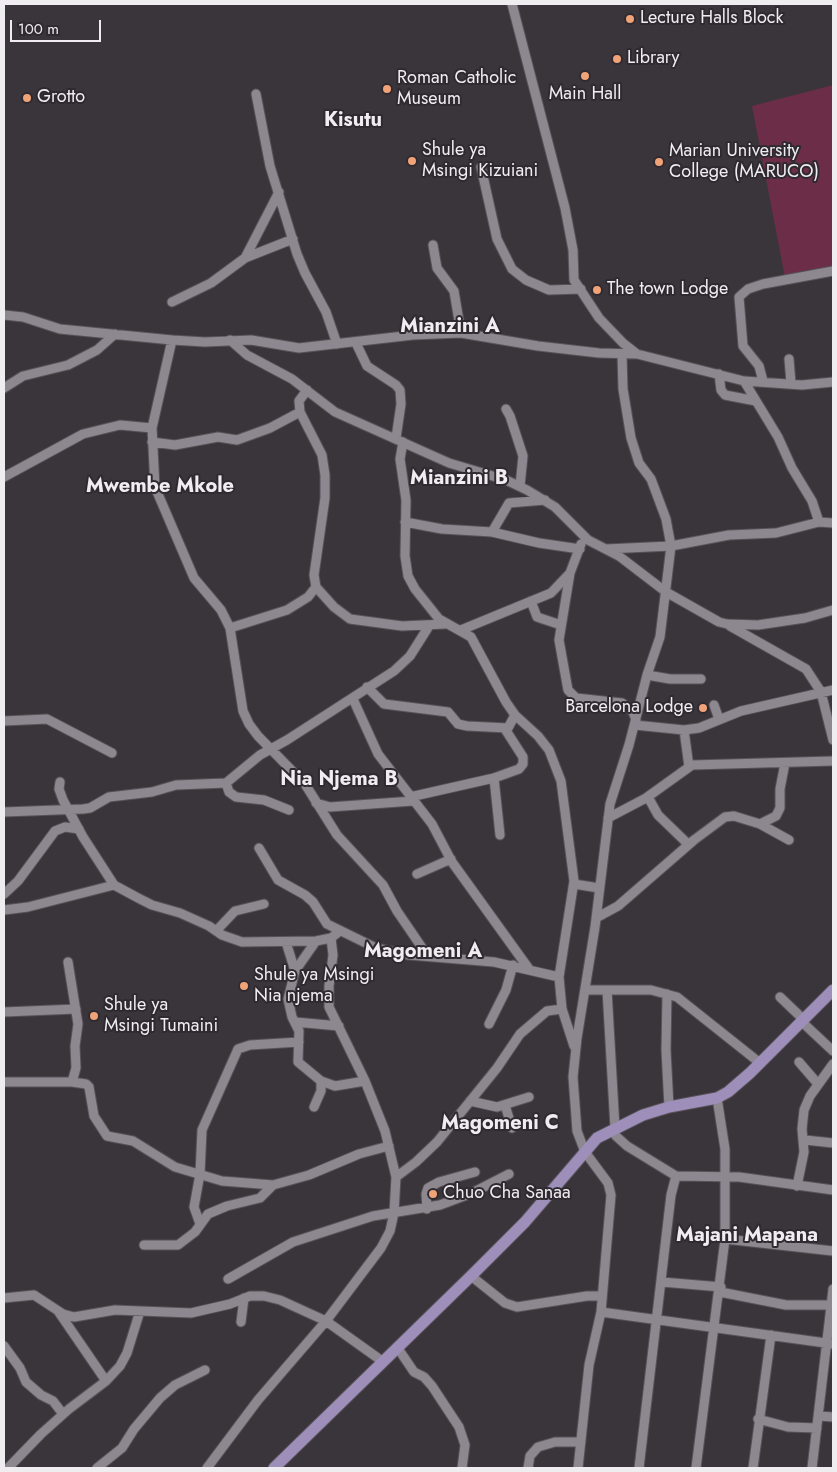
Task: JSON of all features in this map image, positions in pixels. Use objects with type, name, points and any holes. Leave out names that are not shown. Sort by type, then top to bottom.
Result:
[{"type":"main road","points":[[274,1468],[382,1361],[472,1276],[525,1222],[598,1138],[643,1115],[669,1107],[717,1098],[736,1085],[760,1063],[833,990]]},
{"type":"street","points":[[512,4],[565,208],[573,250],[573,274],[580,289],[599,318],[622,343],[637,354]]},
{"type":"street","points":[[256,94],[267,152],[293,239],[305,273],[326,312],[337,344]]},
{"type":"street","points":[[481,167],[497,239],[512,269],[526,280],[549,290],[580,289]]},
{"type":"street","points":[[245,258],[279,192]]},
{"type":"street","points":[[172,302],[217,279],[245,258],[293,239]]},
{"type":"street","points":[[433,245],[437,268],[454,291],[461,333]]},
{"type":"street","points":[[763,381],[759,366],[742,346],[739,297],[748,289],[763,284],[833,271]]},
{"type":"street","points":[[4,315],[23,317],[60,330],[205,342],[251,340],[299,348],[413,335],[461,333],[538,346],[622,355],[637,354],[744,381],[819,385],[833,382]]},
{"type":"street","points":[[4,388],[24,376],[68,365],[97,350],[115,334]]},
{"type":"street","points":[[172,340],[152,428],[155,487],[194,578],[221,610],[230,628],[243,711],[249,724],[270,749],[305,784],[337,835],[383,885],[397,911],[427,955]]},
{"type":"street","points":[[230,340],[247,355],[292,379],[334,412],[449,463],[520,486],[544,500],[566,517],[584,537],[619,556],[666,592],[806,669],[821,692],[833,740]]},
{"type":"street","points":[[356,343],[367,366],[400,390],[400,459],[406,500],[405,565],[408,576],[419,595],[445,624],[461,630],[471,637],[506,702],[543,742],[561,781],[574,884],[559,977],[562,1009],[576,1049]]},
{"type":"street","points":[[578,1468],[589,1365],[601,1312],[611,1195],[608,1183],[585,1152],[580,1142],[575,1120],[574,1077],[576,1049],[596,918],[612,793],[636,722],[647,675],[660,637],[671,546],[666,520],[651,479],[639,463],[631,438],[623,389],[622,355]]},
{"type":"street","points":[[789,359],[791,383]]},
{"type":"street","points":[[719,374],[721,390],[725,396],[756,401]]},
{"type":"street","points":[[744,381],[805,489],[819,522]]},
{"type":"street","points":[[307,390],[300,401],[300,412],[322,455],[325,475],[325,498],[314,576],[316,587],[334,607],[350,619],[390,625],[429,626],[445,624]]},
{"type":"street","points":[[506,409],[523,456],[520,486]]},
{"type":"street","points":[[152,442],[175,445],[218,437],[237,440],[270,428],[300,412]]},
{"type":"street","points":[[4,477],[83,434],[120,425],[152,428]]},
{"type":"street","points":[[492,532],[509,503],[544,500]]},
{"type":"street","points":[[405,522],[442,529],[492,532],[538,543],[580,548]]},
{"type":"street","points":[[605,549],[671,546],[729,535],[776,534],[819,522],[833,523]]},
{"type":"street","points":[[584,537],[570,573],[561,625],[560,652],[564,682],[571,695],[576,698],[622,703],[633,712],[636,722]]},
{"type":"street","points":[[461,630],[551,593],[570,573]]},
{"type":"street","points":[[230,628],[287,610],[308,596],[316,587]]},
{"type":"street","points":[[531,601],[537,617],[561,625]]},
{"type":"street","points":[[727,624],[758,625],[805,618],[833,610]]},
{"type":"street","points":[[4,812],[90,808],[109,798],[152,792],[176,785],[226,783],[270,749],[353,698],[402,665],[429,626]]},
{"type":"street","points":[[647,675],[670,679],[701,679]]},
{"type":"street","points":[[367,687],[384,704],[448,712],[461,725],[504,729],[511,726],[516,715]]},
{"type":"street","points":[[636,722],[684,730],[699,728],[741,711],[833,690]]},
{"type":"street","points":[[353,698],[378,754],[432,824],[451,859],[529,969]]},
{"type":"street","points":[[714,705],[719,719]]},
{"type":"street","points":[[4,721],[47,719],[112,753]]},
{"type":"street","points":[[316,803],[330,807],[412,799],[494,778],[519,769],[524,761],[521,753],[504,729]]},
{"type":"street","points":[[684,730],[688,767]]},
{"type":"street","points":[[608,818],[648,797],[688,767],[711,764],[833,761]]},
{"type":"street","points":[[760,824],[776,816],[780,808],[780,789],[785,763]]},
{"type":"street","points":[[494,778],[500,834]]},
{"type":"street","points":[[60,782],[59,789],[79,830],[114,885],[152,905],[180,913],[222,935],[242,942],[316,941],[331,938],[340,931]]},
{"type":"street","points":[[226,783],[229,792],[236,797],[264,800],[290,810]]},
{"type":"street","points":[[648,797],[658,815],[688,844]]},
{"type":"street","points":[[596,918],[618,906],[688,844],[725,817],[734,816],[760,824],[789,840]]},
{"type":"street","points":[[4,894],[18,881],[55,831],[65,827],[79,830]]},
{"type":"street","points":[[259,848],[281,882],[305,895],[313,902],[322,920],[340,931],[387,951],[409,956],[427,955],[513,965],[559,977]]},
{"type":"street","points":[[417,874],[451,859]]},
{"type":"street","points":[[574,884],[599,888]]},
{"type":"street","points":[[4,910],[28,907],[114,885]]},
{"type":"street","points":[[216,931],[235,911],[264,904]]},
{"type":"street","points":[[208,1468],[258,1400],[326,1322],[381,1248],[390,1231],[394,1213],[396,1177],[389,1146],[365,1081],[332,1015],[328,999],[334,955],[331,938]]},
{"type":"street","points":[[316,941],[296,971],[288,999],[289,1008],[299,1031],[298,1062],[321,1081],[335,1086],[365,1081]]},
{"type":"street","points":[[286,942],[296,971]]},
{"type":"street","points":[[68,962],[78,1024],[75,1046],[76,1068],[72,1082]]},
{"type":"street","points":[[489,1024],[506,990],[513,965]]},
{"type":"street","points":[[585,990],[651,990],[686,1001],[712,1026],[760,1063]]},
{"type":"street","points":[[607,990],[613,1129],[616,1136],[627,1146],[676,1176],[726,1176],[833,1190]]},
{"type":"street","points":[[667,994],[666,1050],[669,1107]]},
{"type":"street","points":[[780,996],[833,1050]]},
{"type":"street","points":[[4,1012],[76,1009]]},
{"type":"street","points":[[396,1177],[416,1162],[437,1142],[520,1034],[547,1011],[562,1009]]},
{"type":"street","points":[[295,1022],[338,1026]]},
{"type":"street","points":[[200,1224],[194,1207],[200,1174],[202,1130],[238,1049],[250,1045],[299,1042]]},
{"type":"street","points":[[799,1062],[818,1084]]},
{"type":"street","points":[[797,1186],[805,1140],[802,1129],[806,1102],[833,1064]]},
{"type":"street","points":[[314,1107],[321,1091],[321,1081]]},
{"type":"street","points":[[4,1082],[83,1083],[89,1087],[94,1116],[106,1136],[133,1141],[175,1167],[222,1180],[273,1185],[310,1175],[359,1154],[389,1146]]},
{"type":"street","points":[[470,1101],[492,1107],[529,1097]]},
{"type":"street","points":[[696,1468],[725,1239],[726,1176],[724,1134],[717,1098]]},
{"type":"street","points":[[505,1105],[512,1128]]},
{"type":"street","points":[[805,1140],[833,1143]]},
{"type":"street","points":[[427,1209],[426,1194],[428,1188],[475,1172]]},
{"type":"street","points":[[228,1279],[293,1242],[342,1225],[394,1213],[427,1209],[460,1198],[509,1174]]},
{"type":"street","points":[[639,1468],[671,1195],[676,1176]]},
{"type":"street","points":[[144,1245],[178,1245],[191,1236],[208,1214],[218,1209],[260,1198],[273,1185]]},
{"type":"street","points":[[725,1239],[833,1251]]},
{"type":"street","points":[[472,1276],[505,1303],[517,1307],[587,1296],[602,1296]]},
{"type":"street","points":[[662,1282],[720,1290],[786,1305],[832,1305]]},
{"type":"street","points":[[812,1468],[831,1343],[833,1289]]},
{"type":"street","points":[[4,1298],[34,1295],[58,1311],[74,1316],[115,1310],[191,1313],[230,1304],[244,1298],[268,1296],[326,1322],[382,1361]]},
{"type":"street","points":[[241,1322],[244,1298]]},
{"type":"street","points":[[58,1311],[106,1381]]},
{"type":"street","points":[[7,1465],[63,1414],[106,1381],[125,1359],[140,1311]]},
{"type":"street","points":[[601,1312],[831,1343]]},
{"type":"street","points":[[753,1468],[758,1419],[771,1335]]},
{"type":"street","points":[[4,1346],[20,1368],[26,1382],[41,1395],[53,1401],[63,1414]]},
{"type":"street","points":[[397,1347],[414,1372],[424,1377],[432,1386],[459,1427],[465,1445],[462,1468]]},
{"type":"street","points":[[97,1468],[122,1448],[140,1421],[160,1398],[176,1385],[205,1370]]},
{"type":"street","points":[[819,1416],[833,1417]]},
{"type":"street","points":[[758,1419],[788,1427],[817,1428]]},
{"type":"street","points":[[528,1468],[530,1456],[538,1447],[554,1442],[581,1442]]},
{"type":"shaded area","points":[[833,85],[833,274],[786,283],[752,106]]},
{"type":"place","name":"Lecture Halls Block","points":[[630,19]]},
{"type":"place","name":"Library","points":[[617,59]]},
{"type":"place","name":"Main Hall","points":[[585,76]]},
{"type":"place","name":"Roman Catholic Museum","points":[[387,89]]},
{"type":"place","name":"Grotto","points":[[27,98]]},
{"type":"place","name":"Shule ya Msingi Kizuiani","points":[[412,161]]},
{"type":"place","name":"Marian University College (MARUCO)","points":[[659,162]]},
{"type":"place","name":"The town Lodge","points":[[597,290]]},
{"type":"place","name":"Barcelona Lodge","points":[[703,708]]},
{"type":"place","name":"Shule ya Msingi Nia njema","points":[[244,986]]},
{"type":"place","name":"Shule ya Msingi Tumaini","points":[[94,1016]]},
{"type":"place","name":"Chuo Cha Sanaa","points":[[433,1194]]},
{"type":"district","name":"Kisutu","points":[[353,121]]},
{"type":"district","name":"Mianzini A","points":[[450,327]]},
{"type":"district","name":"Mianzini B","points":[[459,479]]},
{"type":"district","name":"Mwembe Mkole","points":[[160,487]]},
{"type":"district","name":"Nia Njema B","points":[[339,780]]},
{"type":"district","name":"Magomeni A","points":[[423,952]]},
{"type":"district","name":"Magomeni C","points":[[500,1124]]},
{"type":"district","name":"Majani Mapana","points":[[747,1236]]}]
